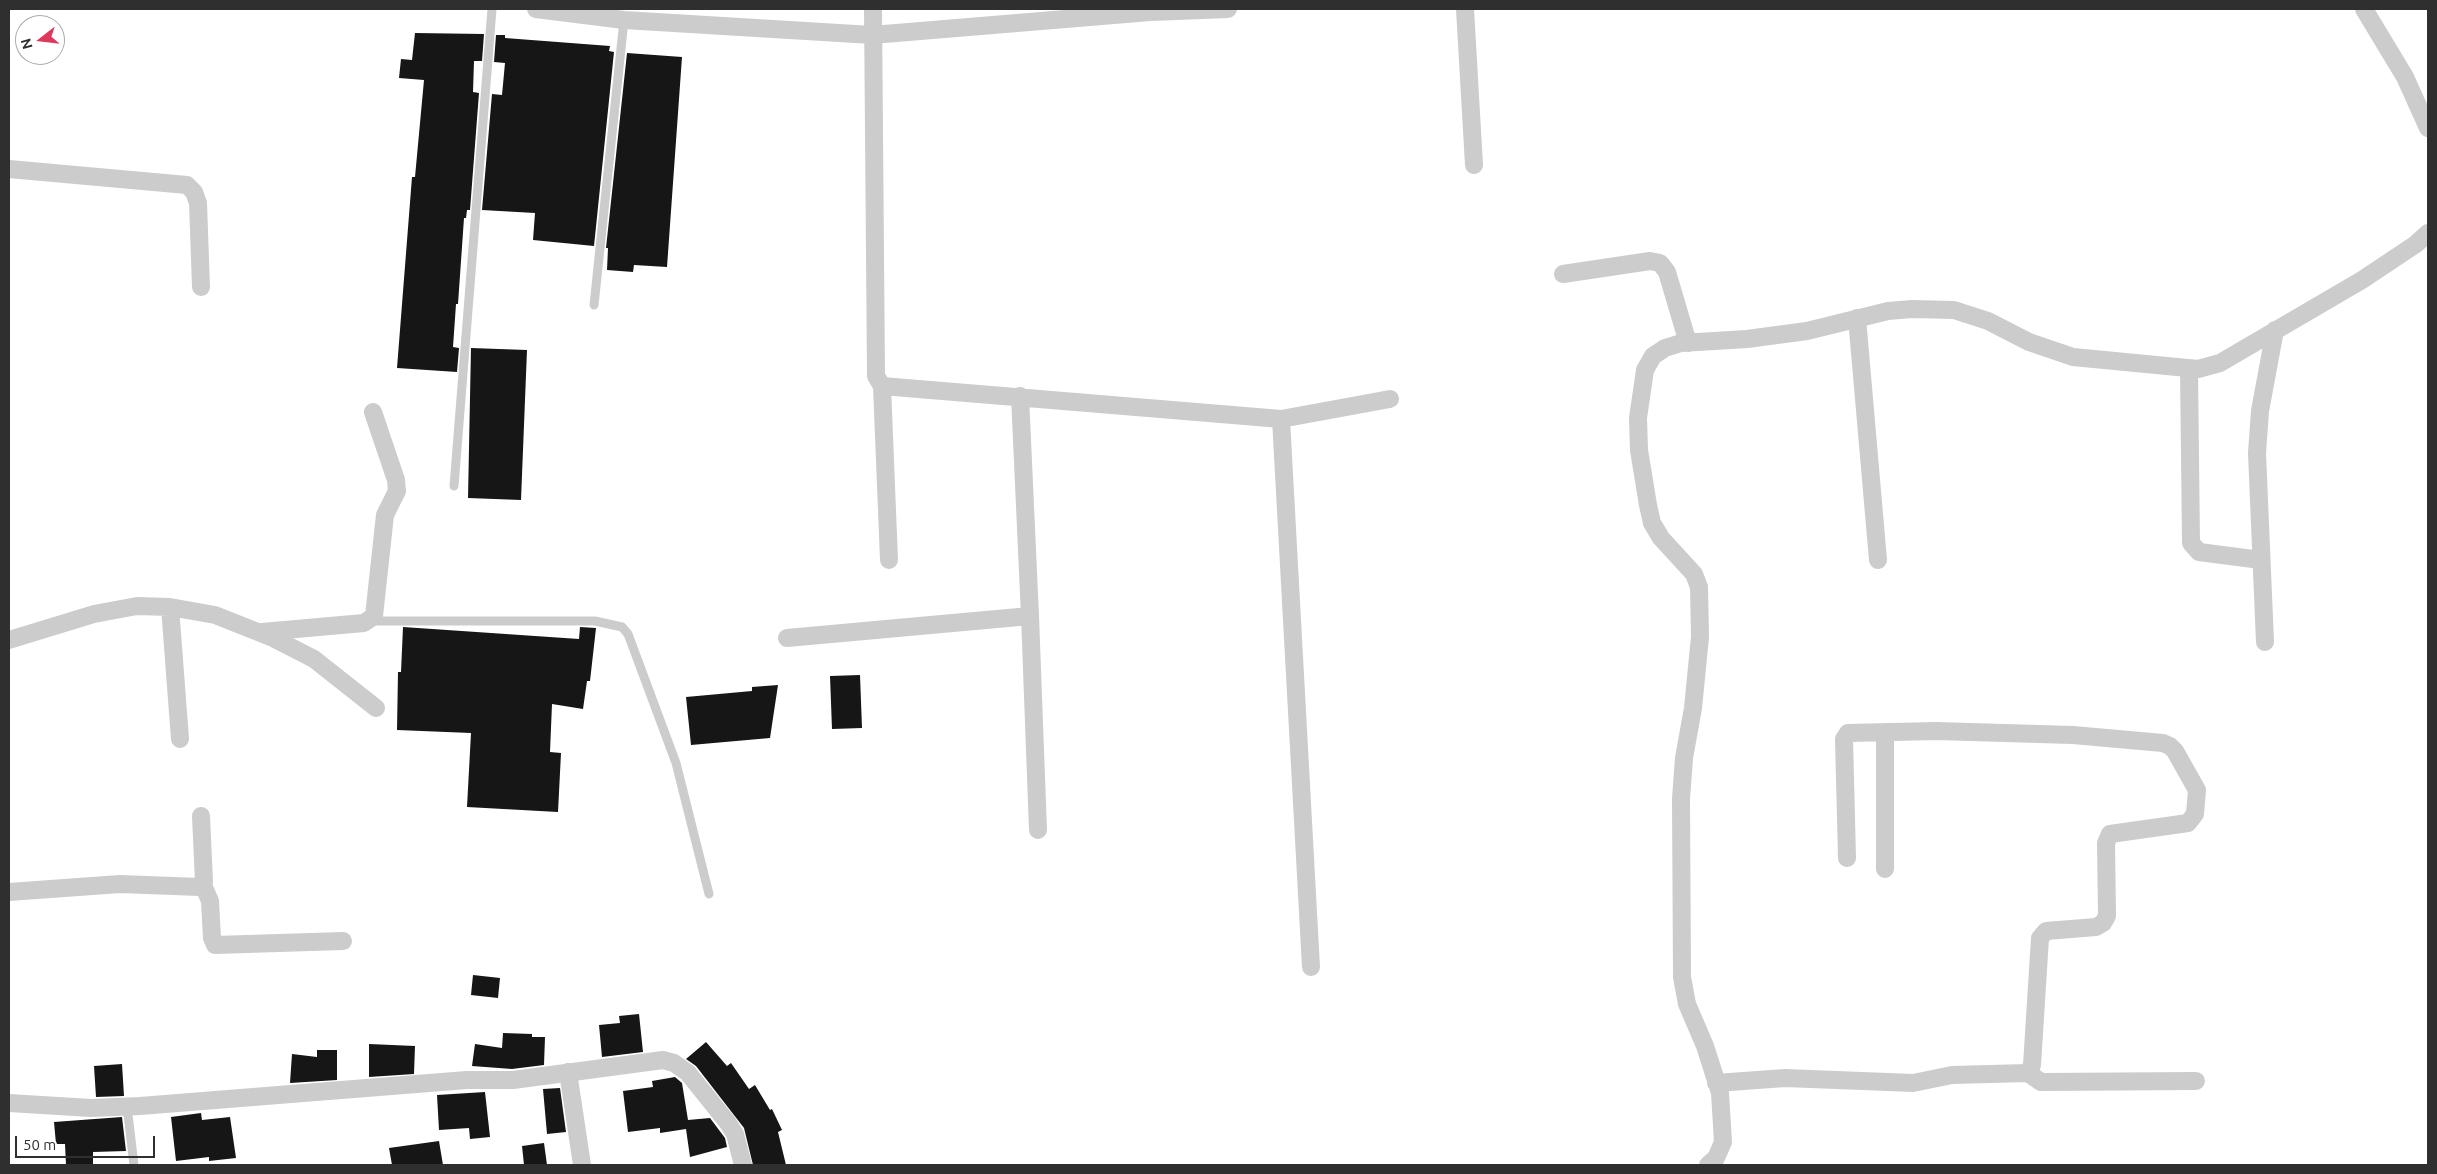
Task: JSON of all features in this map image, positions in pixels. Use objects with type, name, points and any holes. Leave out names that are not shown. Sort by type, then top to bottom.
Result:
[{"type":"street","points":[[536,9],[624,20],[872,34],[1150,12],[1228,9]]},
{"type":"street","points":[[873,9],[876,376],[882,386],[889,560]]},
{"type":"street","points":[[1465,9],[1474,165]]},
{"type":"street","points":[[2364,9],[2405,77],[2428,128]]},
{"type":"street","points":[[9,169],[187,185],[194,192],[198,203],[201,286]]},
{"type":"street","points":[[1708,1165],[1716,1158],[1723,1142],[1723,1122],[1716,1082],[1706,1046],[1687,1004],[1682,977],[1682,799],[1684,758],[1693,708],[1700,637],[1699,587],[1694,574],[1661,538],[1652,523],[1639,450],[1638,418],[1645,370],[1653,356],[1665,348],[1688,343],[1798,332],[1857,318],[1912,309],[1954,310],[1988,321],[2028,342],[2072,357],[2198,369],[2220,363],[2362,280],[2416,244],[2428,233]]},
{"type":"street","points":[[1563,274],[1650,261],[1660,263],[1667,272],[1688,343]]},
{"type":"street","points":[[1857,318],[1878,560]]},
{"type":"street","points":[[2265,642],[2258,436],[2260,411],[2275,330]]},
{"type":"street","points":[[2189,368],[2191,543],[2194,549],[2199,552],[2261,560]]},
{"type":"street","points":[[882,386],[1020,396],[1281,420],[1390,399]]},
{"type":"street","points":[[1020,396],[1038,830]]},
{"type":"street","points":[[260,633],[370,621],[374,616],[385,515],[397,491],[396,480],[373,412]]},
{"type":"street","points":[[1281,420],[1311,968]]},
{"type":"street","points":[[9,640],[94,614],[137,606],[170,608],[215,615],[314,658],[376,708]]},
{"type":"street","points":[[170,608],[180,739]]},
{"type":"street","points":[[787,638],[1030,616]]},
{"type":"street","points":[[1847,858],[1845,735],[1853,732],[2072,735],[2162,743],[2170,746],[2175,751],[2197,790],[2195,814],[2188,823],[2110,834],[2106,843],[2107,916],[2103,923],[2096,927],[2042,934],[2040,938],[2032,1065],[2028,1073]]},
{"type":"street","points":[[1885,732],[1885,869]]},
{"type":"street","points":[[201,816],[203,885],[208,894],[212,938],[215,945],[343,941]]},
{"type":"street","points":[[9,892],[120,884],[194,888],[203,885]]},
{"type":"street","points":[[9,1103],[91,1108],[127,1106],[448,1081],[513,1080],[663,1060],[674,1063],[688,1073],[728,1123],[734,1134],[743,1165]]},
{"type":"street","points":[[568,1072],[582,1165]]},
{"type":"street","points":[[1716,1082],[1802,1078],[1913,1083],[1952,1075],[2028,1073],[2041,1082],[2196,1081]]},
{"type":"lane","points":[[454,486],[492,9]]},
{"type":"lane","points":[[594,305],[624,20]]},
{"type":"lane","points":[[370,621],[595,621],[622,627],[628,634],[676,763],[709,894]]},
{"type":"lane","points":[[127,1106],[134,1165]]},
{"type":"building","points":[[415,33],[484,34],[482,61],[474,61],[473,92],[479,93],[470,210],[467,210],[466,218],[464,218],[458,304],[456,304],[453,347],[459,348],[457,372],[397,368],[412,177],[415,177],[424,80],[399,78],[401,59],[412,60]]},
{"type":"building","points":[[496,35],[505,35],[505,38],[610,46],[609,51],[614,52],[594,246],[533,240],[535,213],[482,210],[492,94],[502,95],[505,63],[494,62]]},
{"type":"building","points":[[627,53],[682,57],[667,267],[634,265],[633,272],[607,270],[608,248],[606,248]]},
{"type":"building","points":[[471,348],[527,350],[521,500],[468,498]]},
{"type":"building","points":[[403,627],[579,639],[580,627],[596,628],[590,681],[587,681],[583,709],[552,704],[550,752],[561,753],[558,812],[467,807],[471,733],[397,730],[398,672],[401,672]]},
{"type":"building","points":[[860,675],[862,728],[832,729],[830,676]]},
{"type":"building","points":[[778,685],[770,738],[691,745],[686,697],[752,691],[752,687]]},
{"type":"building","points":[[473,975],[500,978],[498,998],[471,995]]},
{"type":"building","points":[[639,1014],[643,1052],[602,1057],[599,1025],[620,1023],[619,1016]]},
{"type":"building","points":[[503,1033],[532,1034],[532,1037],[545,1037],[544,1065],[512,1069],[472,1066],[475,1044],[502,1048]]},
{"type":"building","points":[[706,1042],[727,1066],[731,1063],[749,1089],[755,1085],[770,1110],[772,1109],[782,1130],[778,1132],[786,1165],[753,1165],[744,1128],[696,1066],[686,1059]]},
{"type":"building","points":[[369,1044],[415,1046],[414,1074],[369,1077]]},
{"type":"building","points":[[317,1050],[337,1050],[337,1080],[290,1083],[292,1054],[317,1057]]},
{"type":"building","points":[[122,1064],[124,1096],[96,1097],[94,1066]]},
{"type":"building","points":[[675,1077],[682,1083],[688,1120],[710,1118],[725,1138],[727,1147],[690,1157],[686,1129],[660,1133],[660,1128],[628,1132],[623,1091],[653,1087],[652,1081]]},
{"type":"building","points":[[560,1088],[566,1132],[547,1134],[543,1089]]},
{"type":"building","points":[[485,1092],[490,1137],[470,1139],[469,1128],[439,1130],[437,1095]]},
{"type":"building","points":[[201,1113],[202,1120],[230,1117],[236,1158],[209,1161],[209,1157],[176,1161],[171,1117]]},
{"type":"building","points":[[122,1117],[126,1151],[93,1152],[93,1165],[66,1165],[65,1144],[56,1144],[54,1122]]},
{"type":"building","points":[[439,1141],[443,1165],[392,1165],[389,1148]]},
{"type":"building","points":[[544,1143],[547,1165],[524,1165],[522,1146]]}]
